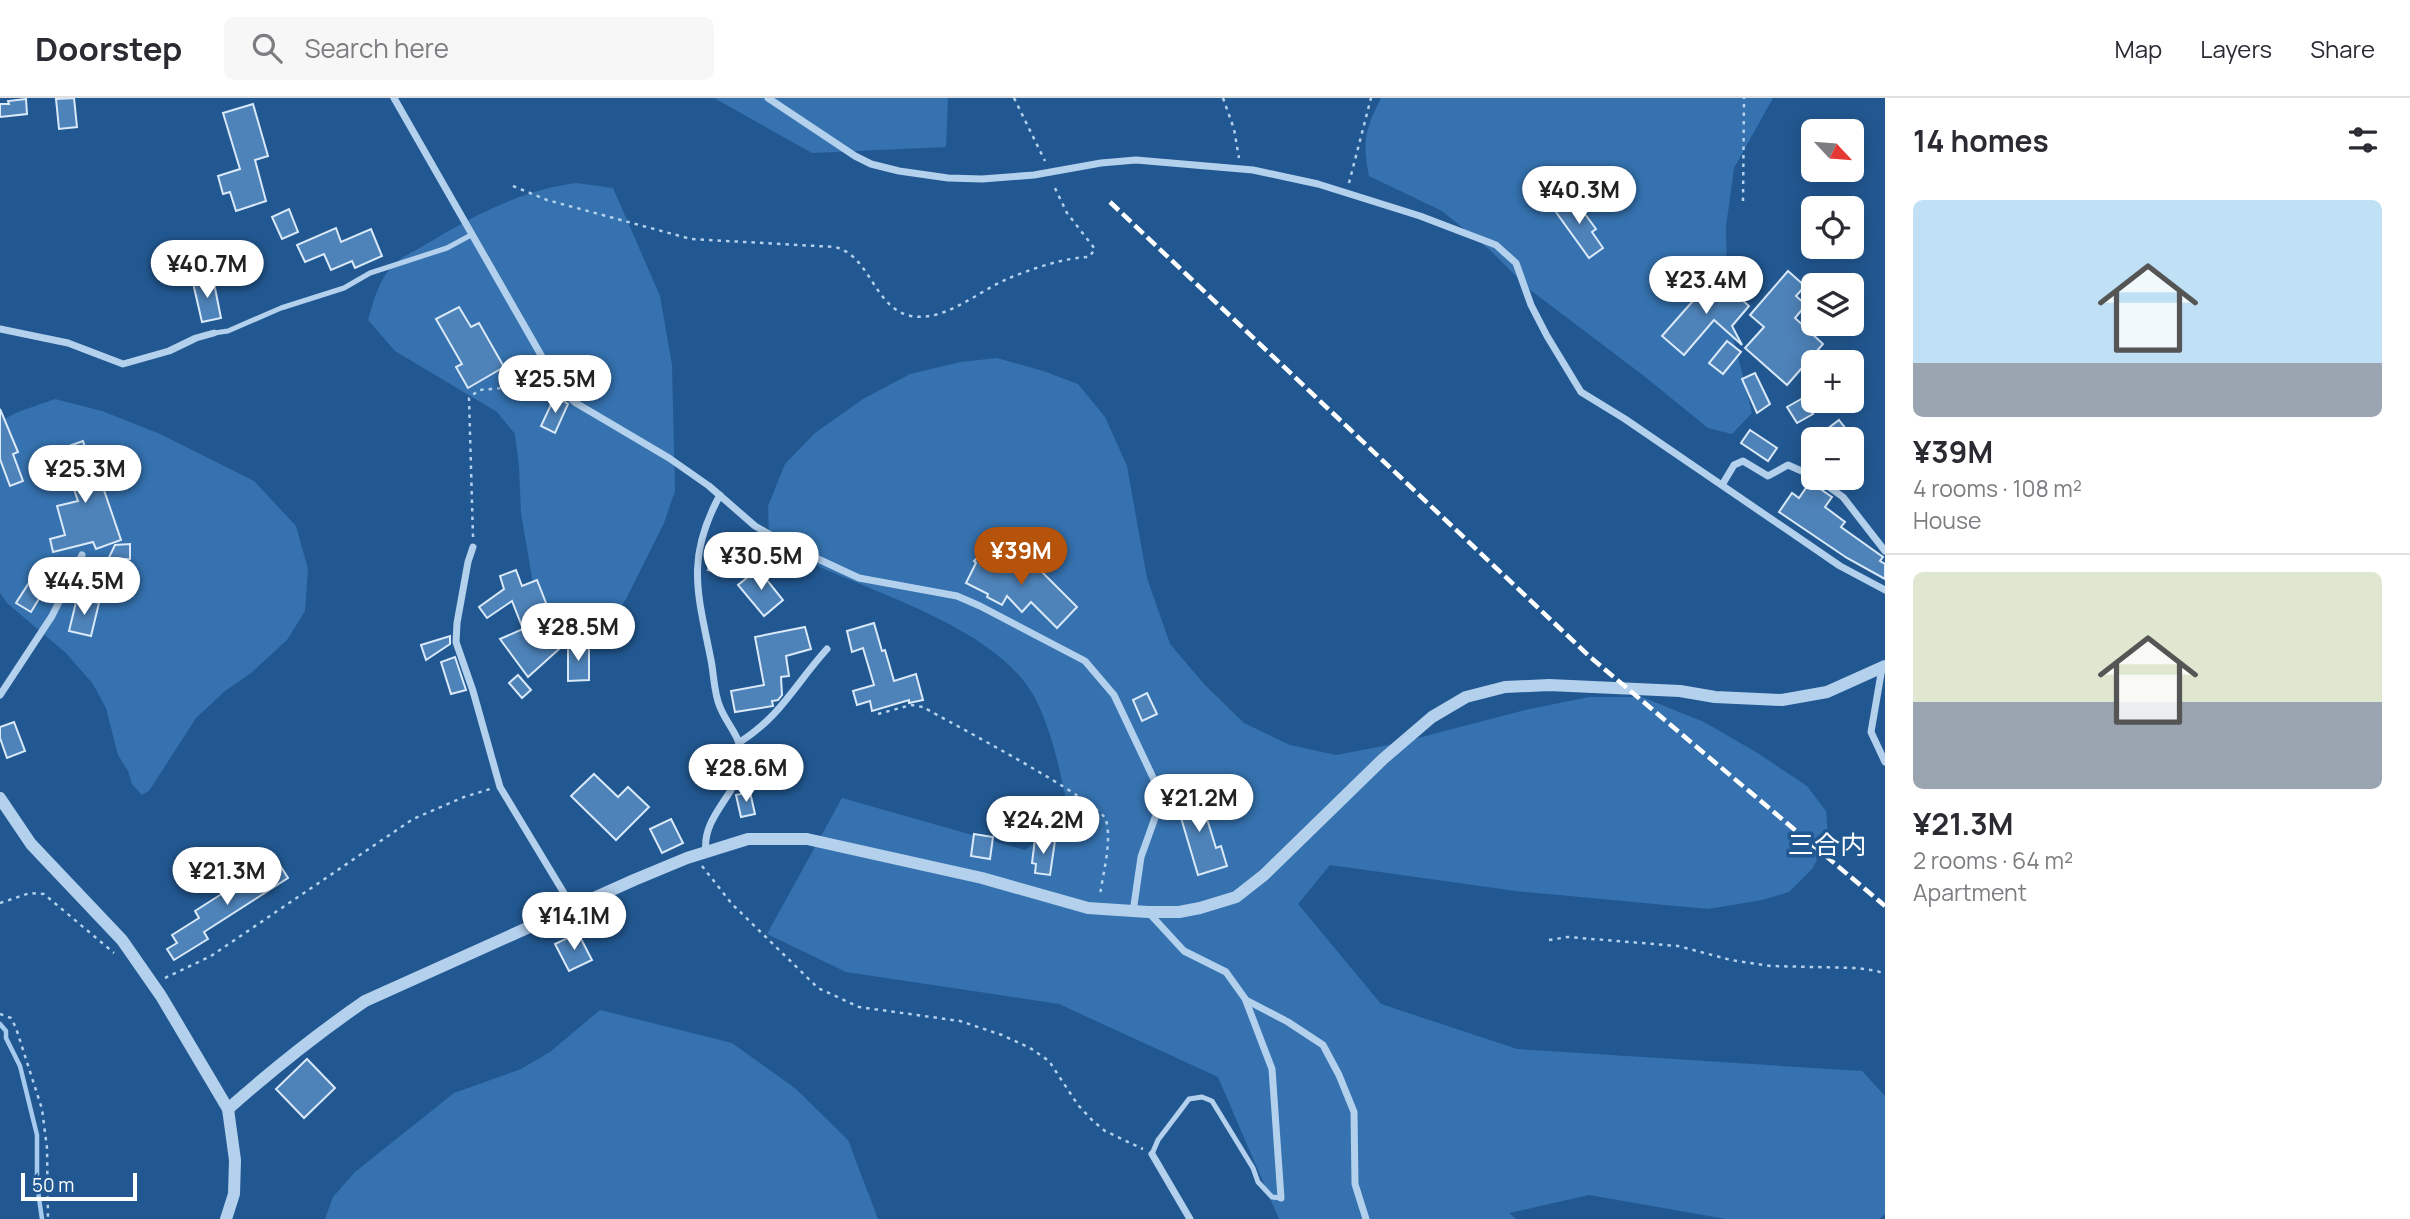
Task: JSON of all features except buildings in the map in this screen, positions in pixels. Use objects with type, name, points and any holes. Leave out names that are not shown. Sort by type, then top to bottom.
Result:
[{"type":"street","points":[[394,98],[561,390],[576,403],[669,458],[720,495],[755,527],[827,564],[859,578],[957,596],[1085,661],[1114,695],[1158,788],[1161,801],[1141,857],[1133,912]]},
{"type":"street","points":[[768,98],[855,156],[890,169],[947,178],[982,178],[1048,173],[1101,163],[1136,160],[1240,168],[1318,184],[1420,216],[1496,245],[1516,263],[1531,305],[1581,392],[1840,566],[1885,590]]},
{"type":"street","points":[[0,329],[68,343],[123,365],[169,351],[195,338],[214,334]]},
{"type":"street","points":[[1722,485],[1734,465],[1743,461],[1768,476],[1788,464],[1801,470]]},
{"type":"street","points":[[1833,490],[1843,497],[1885,551]]},
{"type":"street","points":[[701,854],[707,830],[735,783],[741,766],[740,742],[719,705],[698,594],[699,542],[720,495]]},
{"type":"street","points":[[473,547],[457,623],[456,642],[473,691],[500,788],[573,908]]},
{"type":"street","points":[[0,695],[52,615],[82,555]]},
{"type":"street","points":[[740,742],[774,716],[827,649]]},
{"type":"street","points":[[1884,666],[1871,732],[1885,762]]},
{"type":"street","points":[[228,1109],[277,1066],[366,1001],[634,880],[748,839],[807,839],[926,864],[1098,909],[1179,912],[1236,897],[1265,876],[1382,759],[1432,717],[1478,693],[1506,687],[1549,685],[1680,691],[1715,697],[1782,700],[1827,692],[1884,666]]},
{"type":"street","points":[[0,798],[31,844],[122,940],[152,983],[228,1109],[235,1160],[234,1194],[226,1219]]},
{"type":"street","points":[[1148,912],[1184,951],[1226,972],[1246,1000],[1272,1069],[1282,1198]]},
{"type":"street","points":[[1246,1000],[1323,1045],[1334,1065],[1354,1112],[1355,1184],[1366,1219]]},
{"type":"street","points":[[1152,1154],[1190,1219]]},
{"type":"lane","points":[[214,334],[228,331],[281,308],[344,288],[370,273],[447,248],[471,235]]},
{"type":"lane","points":[[1152,1154],[1158,1140],[1189,1100],[1202,1097],[1212,1101],[1253,1168],[1258,1182],[1272,1197],[1282,1198]]},
{"type":"path","points":[[513,186],[547,200],[691,239],[835,247],[845,250],[857,260],[889,305],[915,317],[937,314],[1007,279],[1074,258],[1089,257],[1095,249],[1067,213],[1014,98]]},
{"type":"path","points":[[1223,98],[1238,145],[1240,168]]},
{"type":"path","points":[[1346,193],[1371,98]]},
{"type":"path","points":[[1743,201],[1744,98]]},
{"type":"path","points":[[473,547],[469,398],[479,390],[526,386],[554,376]]},
{"type":"path","points":[[878,714],[911,705],[923,707],[1076,794],[1100,812],[1105,819],[1107,844],[1098,909]]},
{"type":"path","points":[[152,983],[211,956],[413,819],[464,797],[500,788]]},
{"type":"path","points":[[701,854],[699,863],[732,904],[818,988],[859,1007],[960,1021],[1002,1035],[1049,1061],[1078,1105],[1105,1131],[1152,1154]]},
{"type":"path","points":[[0,903],[30,893],[44,894],[110,951],[137,962]]},
{"type":"path","points":[[1549,940],[1568,937],[1678,946],[1731,960],[1771,966],[1857,968],[1885,974]]},
{"type":"path","points":[[0,1014],[11,1017],[39,1097],[47,1148],[48,1219]]},
{"type":"shaded area","points":[[714,98],[948,98],[946,147],[812,153]]},
{"type":"shaded area","points":[[1381,98],[1773,98],[1734,168],[1726,227],[1727,291],[1734,341],[1752,413],[1732,434],[1708,428],[1529,289],[1490,250],[1442,211],[1369,176],[1366,136]]},
{"type":"shaded area","points":[[576,183],[613,188],[660,296],[672,365],[675,491],[664,523],[626,599],[602,629],[586,632],[562,623],[534,590],[521,513],[515,434],[497,412],[395,351],[368,320],[383,278],[402,258],[497,206],[536,192]]},
{"type":"shaded area","points":[[997,358],[1078,384],[1105,417],[1127,466],[1147,578],[1170,644],[1204,684],[1244,723],[1290,745],[1336,755],[1399,743],[1525,710],[1589,697],[1642,697],[1704,722],[1807,786],[1826,811],[1828,836],[1813,868],[1789,892],[1762,900],[1708,909],[1516,891],[1330,865],[1298,904],[1381,1004],[1517,1049],[1862,1071],[1885,1096],[1885,1214],[1879,1219],[1726,1219],[1589,1195],[1509,1213],[1516,1219],[1279,1219],[1218,1077],[1059,1004],[846,972],[767,934],[842,798],[1025,850],[1069,814],[1060,771],[1043,715],[1019,676],[995,653],[931,615],[801,558],[769,538],[768,506],[785,464],[815,433],[863,399],[910,374],[961,362]]},
{"type":"shaded area","points":[[55,399],[102,411],[160,434],[254,481],[296,526],[308,569],[305,611],[287,640],[196,718],[149,791],[142,795],[132,784],[118,755],[106,708],[93,684],[66,653],[7,603],[0,593],[0,421]]},
{"type":"shaded area","points":[[600,1010],[732,1043],[796,1089],[848,1140],[878,1219],[325,1219],[333,1197],[355,1172],[454,1093],[521,1069],[550,1052]]},
{"type":"waterway","points":[[0,1024],[6,1031],[6,1038],[20,1066],[37,1135],[37,1184],[42,1219]]},
{"type":"railway","points":[[1110,202],[1589,656],[1885,906]]},
{"type":"district","name":"三合内","points":[[1827,844]]}]
